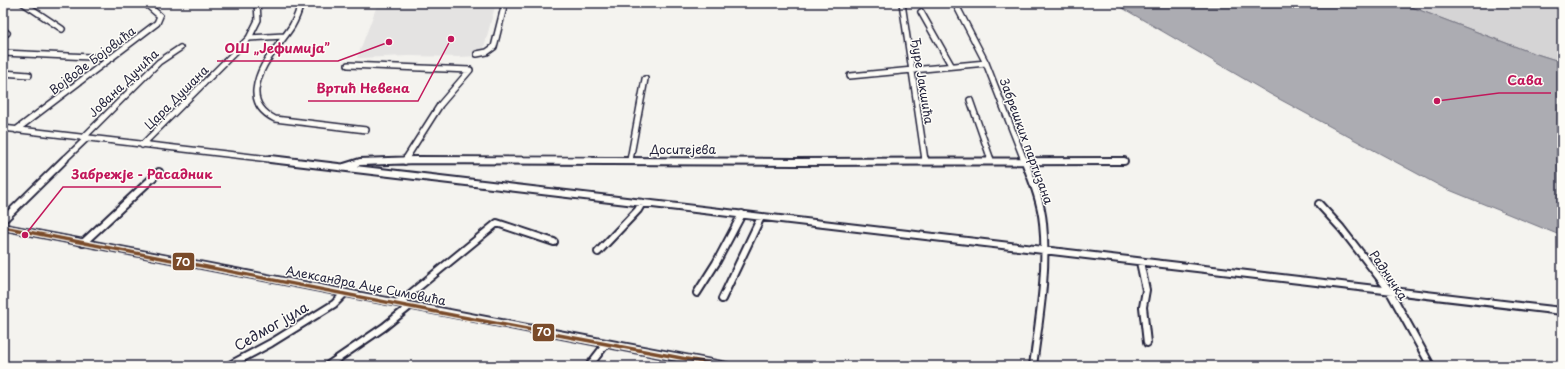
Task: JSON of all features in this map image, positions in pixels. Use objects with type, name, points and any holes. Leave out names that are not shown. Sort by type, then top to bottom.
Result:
[{"type":"street","points":[[23,3],[62,29]]},
{"type":"street","name":"Војводе Бојовића","points":[[16,130],[151,29],[160,20],[158,14],[145,3]]},
{"type":"street","name":"Цара Душана","points":[[142,145],[248,38],[258,20],[257,3]]},
{"type":"street","points":[[301,3],[299,14],[264,62],[258,75],[256,85],[257,99],[260,110],[265,115],[275,119],[366,130]]},
{"type":"street","points":[[477,54],[484,53],[494,47],[505,3]]},
{"type":"street","name":"Ђуре Јакшића","points":[[902,3],[925,161]]},
{"type":"street","name":"Забрешких партизана","points":[[955,3],[986,63],[1039,202],[1043,223],[1045,250],[1043,287],[1033,366]]},
{"type":"street","points":[[921,12],[951,66]]},
{"type":"street","points":[[248,38],[284,36]]},
{"type":"street","name":"Јована Дучића","points":[[3,220],[159,62],[180,48]]},
{"type":"street","points":[[3,53],[112,58]]},
{"type":"street","points":[[850,76],[986,63]]},
{"type":"street","points":[[348,66],[470,70],[440,105],[405,161]]},
{"type":"street","points":[[3,73],[29,75]]},
{"type":"street","points":[[3,78],[10,73]]},
{"type":"street","points":[[630,160],[645,79]]},
{"type":"street","points":[[970,100],[991,161]]},
{"type":"street","points":[[3,128],[1562,311]]},
{"type":"street","name":"Доситејева","points":[[343,168],[360,162],[405,161],[1124,161]]},
{"type":"street","points":[[83,243],[159,172]]},
{"type":"street","points":[[598,252],[638,210],[642,203]]},
{"type":"street","name":"Радничка","points":[[1319,204],[1341,228],[1389,290],[1431,366]]},
{"type":"street","points":[[697,292],[716,263],[742,214]]},
{"type":"street","points":[[722,299],[761,216]]},
{"type":"street","points":[[398,303],[497,223],[554,242]]},
{"type":"street","name":"Александра Аце Симовића","points":[[3,227],[719,365]]},
{"type":"street","points":[[1140,262],[1146,290],[1144,307],[1146,343]]},
{"type":"street","name":"Седмог јула","points":[[228,366],[270,343],[334,304],[345,293]]},
{"type":"street","points":[[327,366],[384,327],[410,306]]},
{"type":"street","points":[[589,366],[606,344]]},
{"type":"shaded area","points":[[378,3],[496,3],[483,51],[477,56],[357,58]]},
{"type":"shaded area","points":[[1114,3],[1401,3],[1527,51],[1562,62],[1562,236],[1442,187],[1270,94]]},
{"type":"shaded area","points":[[1401,3],[1562,3],[1562,62],[1527,51]]},
{"type":"transit line","name":"70","points":[[3,227],[457,316],[724,366]]},
{"type":"place","name":"Вртић Невена","points":[[451,39]]},
{"type":"place","name":"ОШ „Јефимија”","points":[[389,42]]},
{"type":"place","name":"Сава","points":[[1437,101]]},
{"type":"place","name":"Забрежје - Расадник","points":[[25,235]]}]
